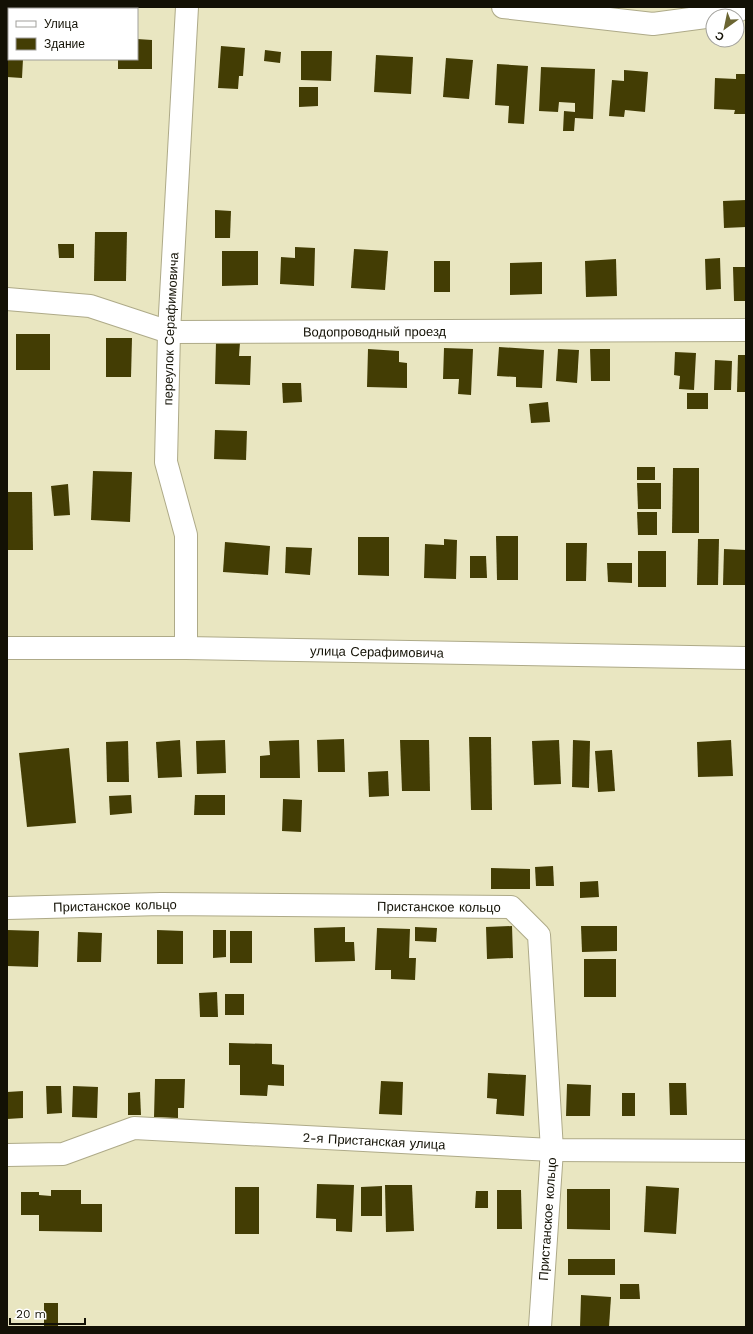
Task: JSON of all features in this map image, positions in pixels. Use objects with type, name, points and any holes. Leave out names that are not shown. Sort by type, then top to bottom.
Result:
[{"type":"street","name":"переулок Серафимовича","points":[[186,648],[186,535],[166,462],[169,332],[187,7]]},
{"type":"street","points":[[503,7],[653,24],[705,17]]},
{"type":"street","name":"Водопроводный проезд","points":[[7,300],[90,306],[169,332],[746,330]]},
{"type":"street","name":"улица Серафимовича","points":[[7,648],[186,648],[746,658]]},
{"type":"street","name":"Пристанское кольцо","points":[[7,908],[161,904],[511,907],[539,935],[552,1150],[540,1327]]},
{"type":"street","name":"2-я Пристанская улица","points":[[7,1155],[63,1154],[134,1128],[552,1150],[746,1151]]},
{"type":"building","points":[[8,36],[8,60],[23,60],[22,78],[7,77]]},
{"type":"building","points":[[138,39],[152,40],[152,69],[118,69],[118,60],[138,60]]},
{"type":"building","points":[[221,46],[245,48],[243,76],[239,76],[238,89],[218,88]]},
{"type":"building","points":[[265,50],[281,52],[280,63],[264,61]]},
{"type":"building","points":[[301,51],[332,51],[331,81],[301,80]]},
{"type":"building","points":[[376,55],[413,57],[411,94],[374,92]]},
{"type":"building","points":[[446,58],[473,60],[469,99],[443,97]]},
{"type":"building","points":[[497,64],[528,66],[524,124],[508,123],[509,106],[495,105]]},
{"type":"building","points":[[541,67],[595,69],[593,119],[575,118],[574,131],[563,131],[564,111],[575,112],[575,103],[559,102],[558,112],[539,111]]},
{"type":"building","points":[[624,70],[648,72],[645,112],[625,110],[624,117],[609,116],[612,80],[624,81]]},
{"type":"building","points":[[736,74],[746,74],[746,114],[734,114],[735,110],[714,109],[715,78],[736,79]]},
{"type":"building","points":[[299,87],[318,87],[318,106],[299,107]]},
{"type":"building","points":[[746,200],[746,227],[724,228],[723,201]]},
{"type":"building","points":[[215,210],[231,211],[230,238],[215,238]]},
{"type":"building","points":[[95,232],[127,232],[126,281],[94,281]]},
{"type":"building","points":[[58,244],[74,244],[74,258],[59,258]]},
{"type":"building","points":[[295,247],[315,248],[314,286],[280,284],[281,257],[295,258]]},
{"type":"building","points":[[354,249],[388,251],[385,290],[351,288]]},
{"type":"building","points":[[222,251],[258,251],[258,285],[222,286]]},
{"type":"building","points":[[720,258],[721,289],[706,290],[705,259]]},
{"type":"building","points":[[616,259],[617,296],[586,297],[585,261]]},
{"type":"building","points":[[434,261],[450,261],[450,292],[434,292]]},
{"type":"building","points":[[542,262],[542,294],[510,295],[510,263]]},
{"type":"building","points":[[733,267],[746,267],[746,301],[734,301]]},
{"type":"building","points":[[16,334],[50,334],[50,370],[16,370]]},
{"type":"building","points":[[106,338],[132,338],[131,377],[106,377]]},
{"type":"building","points":[[216,342],[240,343],[239,356],[251,356],[250,385],[215,384]]},
{"type":"building","points":[[499,347],[544,350],[542,388],[516,387],[516,377],[497,376]]},
{"type":"building","points":[[444,348],[473,349],[471,395],[458,394],[459,379],[443,379]]},
{"type":"building","points":[[368,349],[399,351],[399,362],[407,363],[407,388],[367,387]]},
{"type":"building","points":[[558,349],[579,350],[577,383],[556,381]]},
{"type":"building","points":[[590,349],[610,349],[610,381],[591,381]]},
{"type":"building","points":[[675,352],[696,353],[694,390],[679,389],[680,376],[674,375]]},
{"type":"building","points":[[738,355],[746,355],[746,392],[737,392]]},
{"type":"building","points":[[715,360],[732,361],[731,390],[714,390]]},
{"type":"building","points":[[282,383],[301,383],[302,402],[283,403]]},
{"type":"building","points":[[687,393],[708,393],[708,409],[687,409]]},
{"type":"building","points":[[548,402],[550,422],[531,423],[529,404]]},
{"type":"building","points":[[215,430],[247,431],[246,460],[214,459]]},
{"type":"building","points":[[637,467],[655,467],[655,480],[637,480]]},
{"type":"building","points":[[673,468],[699,468],[699,533],[672,533]]},
{"type":"building","points":[[93,471],[132,472],[130,522],[91,520]]},
{"type":"building","points":[[637,483],[661,483],[661,509],[638,509]]},
{"type":"building","points":[[68,484],[70,515],[54,516],[51,486]]},
{"type":"building","points":[[7,492],[32,492],[33,550],[7,550]]},
{"type":"building","points":[[637,512],[657,512],[657,535],[638,535]]},
{"type":"building","points":[[496,536],[518,536],[518,580],[497,580]]},
{"type":"building","points":[[358,537],[389,537],[389,576],[358,575]]},
{"type":"building","points":[[444,539],[457,540],[456,579],[424,578],[425,544],[444,545]]},
{"type":"building","points":[[698,539],[719,539],[718,585],[697,585]]},
{"type":"building","points":[[225,542],[270,546],[268,575],[223,572]]},
{"type":"building","points":[[566,543],[587,543],[586,581],[566,581]]},
{"type":"building","points":[[286,547],[312,548],[310,575],[285,573]]},
{"type":"building","points":[[724,549],[746,550],[746,585],[723,585]]},
{"type":"building","points":[[638,551],[666,551],[666,587],[638,587]]},
{"type":"building","points":[[470,556],[486,556],[487,578],[470,578]]},
{"type":"building","points":[[607,563],[632,563],[632,583],[608,582]]},
{"type":"building","points":[[469,737],[491,737],[492,810],[471,810]]},
{"type":"building","points":[[344,739],[345,772],[318,772],[317,740]]},
{"type":"building","points":[[180,740],[182,777],[158,778],[156,742]]},
{"type":"building","points":[[225,740],[226,773],[197,774],[196,741]]},
{"type":"building","points":[[299,740],[300,778],[260,778],[260,756],[270,755],[269,741]]},
{"type":"building","points":[[400,740],[429,740],[430,791],[402,791]]},
{"type":"building","points":[[559,740],[561,784],[534,785],[532,741]]},
{"type":"building","points":[[573,740],[590,741],[589,788],[572,787]]},
{"type":"building","points":[[731,740],[733,776],[698,777],[697,742]]},
{"type":"building","points":[[128,741],[129,782],[107,782],[106,742]]},
{"type":"building","points":[[69,748],[76,823],[27,827],[19,753]]},
{"type":"building","points":[[612,750],[615,791],[598,792],[595,751]]},
{"type":"building","points":[[388,771],[389,796],[369,797],[368,772]]},
{"type":"building","points":[[131,795],[132,813],[110,815],[109,796]]},
{"type":"building","points":[[195,795],[225,795],[225,815],[194,815]]},
{"type":"building","points":[[283,799],[302,800],[301,832],[282,831]]},
{"type":"building","points":[[553,866],[554,886],[536,886],[535,867]]},
{"type":"building","points":[[491,868],[530,869],[530,889],[491,889]]},
{"type":"building","points":[[598,881],[599,897],[580,898],[580,882]]},
{"type":"building","points":[[512,926],[513,958],[487,959],[486,927]]},
{"type":"building","points":[[581,926],[617,926],[617,951],[582,952]]},
{"type":"building","points":[[345,927],[345,942],[354,942],[355,961],[315,962],[314,928]]},
{"type":"building","points":[[415,927],[437,928],[436,942],[415,941]]},
{"type":"building","points":[[377,928],[410,929],[409,958],[416,958],[415,980],[391,979],[391,970],[375,970]]},
{"type":"building","points":[[7,930],[39,931],[38,967],[7,966]]},
{"type":"building","points":[[157,930],[183,931],[183,964],[157,964]]},
{"type":"building","points":[[213,930],[226,930],[226,957],[213,958]]},
{"type":"building","points":[[230,931],[252,931],[252,963],[230,963]]},
{"type":"building","points":[[78,932],[102,933],[101,962],[77,962]]},
{"type":"building","points":[[584,959],[616,959],[616,997],[584,997]]},
{"type":"building","points":[[217,992],[218,1017],[200,1017],[199,993]]},
{"type":"building","points":[[225,994],[244,994],[244,1015],[225,1015]]},
{"type":"building","points":[[229,1043],[272,1044],[272,1064],[284,1065],[284,1086],[268,1085],[267,1096],[240,1095],[240,1065],[229,1065]]},
{"type":"building","points":[[488,1073],[526,1075],[524,1116],[496,1114],[497,1099],[487,1098]]},
{"type":"building","points":[[155,1079],[185,1079],[184,1108],[178,1108],[178,1118],[154,1117]]},
{"type":"building","points":[[381,1081],[403,1082],[402,1115],[379,1114]]},
{"type":"building","points":[[669,1083],[686,1083],[687,1115],[670,1115]]},
{"type":"building","points":[[567,1084],[591,1085],[590,1116],[566,1116]]},
{"type":"building","points":[[46,1086],[61,1086],[62,1113],[47,1114]]},
{"type":"building","points":[[73,1086],[98,1087],[97,1118],[72,1117]]},
{"type":"building","points":[[23,1091],[23,1118],[7,1119],[7,1092]]},
{"type":"building","points":[[140,1092],[141,1115],[128,1115],[128,1093]]},
{"type":"building","points":[[622,1093],[635,1093],[635,1116],[622,1116]]},
{"type":"building","points":[[317,1184],[354,1185],[352,1232],[336,1231],[336,1219],[316,1218]]},
{"type":"building","points":[[385,1185],[412,1185],[414,1231],[386,1232]]},
{"type":"building","points":[[382,1186],[382,1216],[361,1216],[361,1187]]},
{"type":"building","points":[[646,1186],[679,1188],[676,1234],[644,1232]]},
{"type":"building","points":[[235,1187],[259,1187],[259,1234],[235,1234]]},
{"type":"building","points":[[567,1189],[610,1189],[610,1230],[567,1229]]},
{"type":"building","points":[[51,1190],[81,1190],[81,1204],[102,1204],[102,1232],[39,1231],[39,1215],[21,1215],[21,1192],[39,1192],[39,1195],[51,1196]]},
{"type":"building","points":[[497,1190],[521,1190],[522,1229],[497,1229]]},
{"type":"building","points":[[476,1191],[488,1191],[488,1208],[475,1208]]},
{"type":"building","points":[[568,1259],[615,1259],[615,1275],[568,1275]]},
{"type":"building","points":[[620,1284],[639,1284],[640,1299],[620,1299]]},
{"type":"building","points":[[581,1295],[611,1297],[609,1327],[580,1327]]},
{"type":"building","points":[[44,1303],[58,1303],[58,1327],[44,1327]]}]
